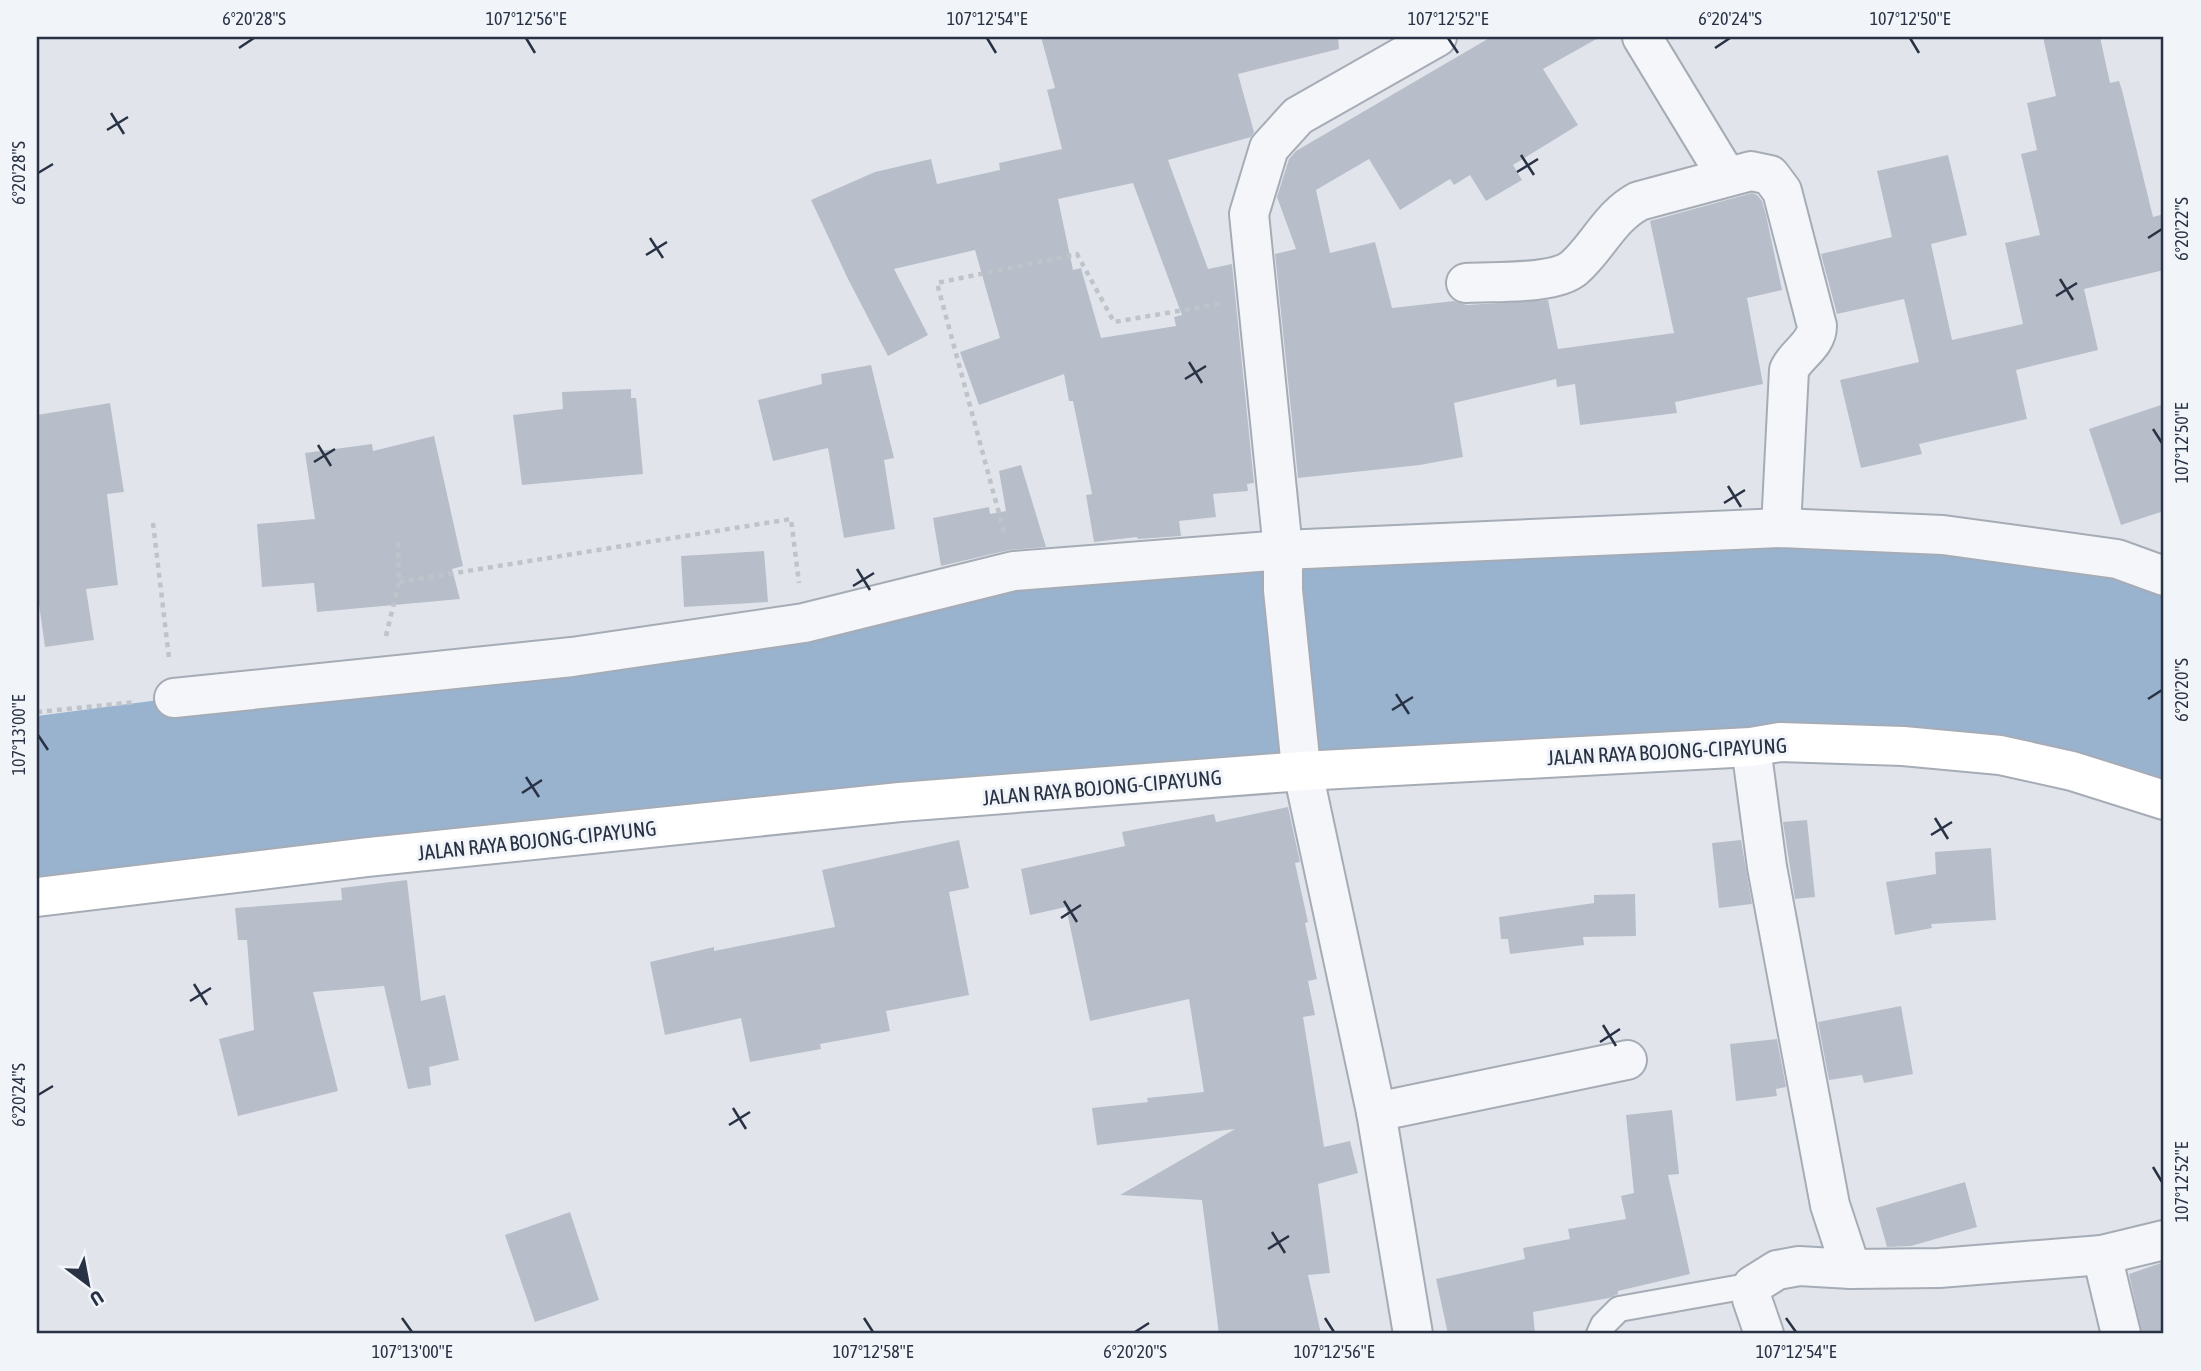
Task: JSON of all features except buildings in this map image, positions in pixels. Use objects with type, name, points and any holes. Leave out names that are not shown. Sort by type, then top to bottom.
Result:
[{"type":"street","points":[[1413,1334],[1376,1112],[1301,764],[1283,590],[1283,550],[1249,214],[1269,148],[1298,116],[1437,37]]},
{"type":"street","points":[[1642,37],[1727,177]]},
{"type":"street","points":[[1466,283],[1544,278],[1564,274],[1574,268],[1627,207],[1639,201],[1751,171],[1769,175],[1782,191],[1817,326],[1817,333],[1811,343],[1789,370],[1781,528]]},
{"type":"street","points":[[174,698],[572,657],[804,623],[1014,570],[1283,550],[1781,528],[1943,535],[2117,559],[2164,576]]},
{"type":"street","name":"JALAN RAYA BOJONG-CIPAYUNG","points":[[37,897],[368,857],[1301,764],[1751,747],[1780,742],[1903,746],[2000,755],[2072,771],[2164,800]]},
{"type":"street","points":[[1751,747],[1767,867],[1830,1205],[1851,1269]]},
{"type":"street","points":[[1376,1112],[1627,1060]]},
{"type":"street","points":[[1764,1334],[1752,1299],[1754,1285],[1777,1270],[1799,1266],[1851,1269],[1939,1268],[2102,1255],[2164,1240]]},
{"type":"street","points":[[2102,1255],[2121,1334]]},
{"type":"lane","points":[[1599,1334],[1603,1325],[1619,1309],[1754,1285]]},
{"type":"path","points":[[1014,570],[937,282],[1077,254],[1114,322],[1257,298]]},
{"type":"path","points":[[399,582],[791,519],[804,623]]},
{"type":"path","points":[[37,712],[174,698],[153,523]]},
{"type":"path","points":[[376,677],[399,582],[398,539]]},
{"type":"water","points":[[1781,528],[2164,576],[2164,800],[2000,755],[1302,771],[37,897],[37,716],[174,698],[570,657],[1014,571]]}]
